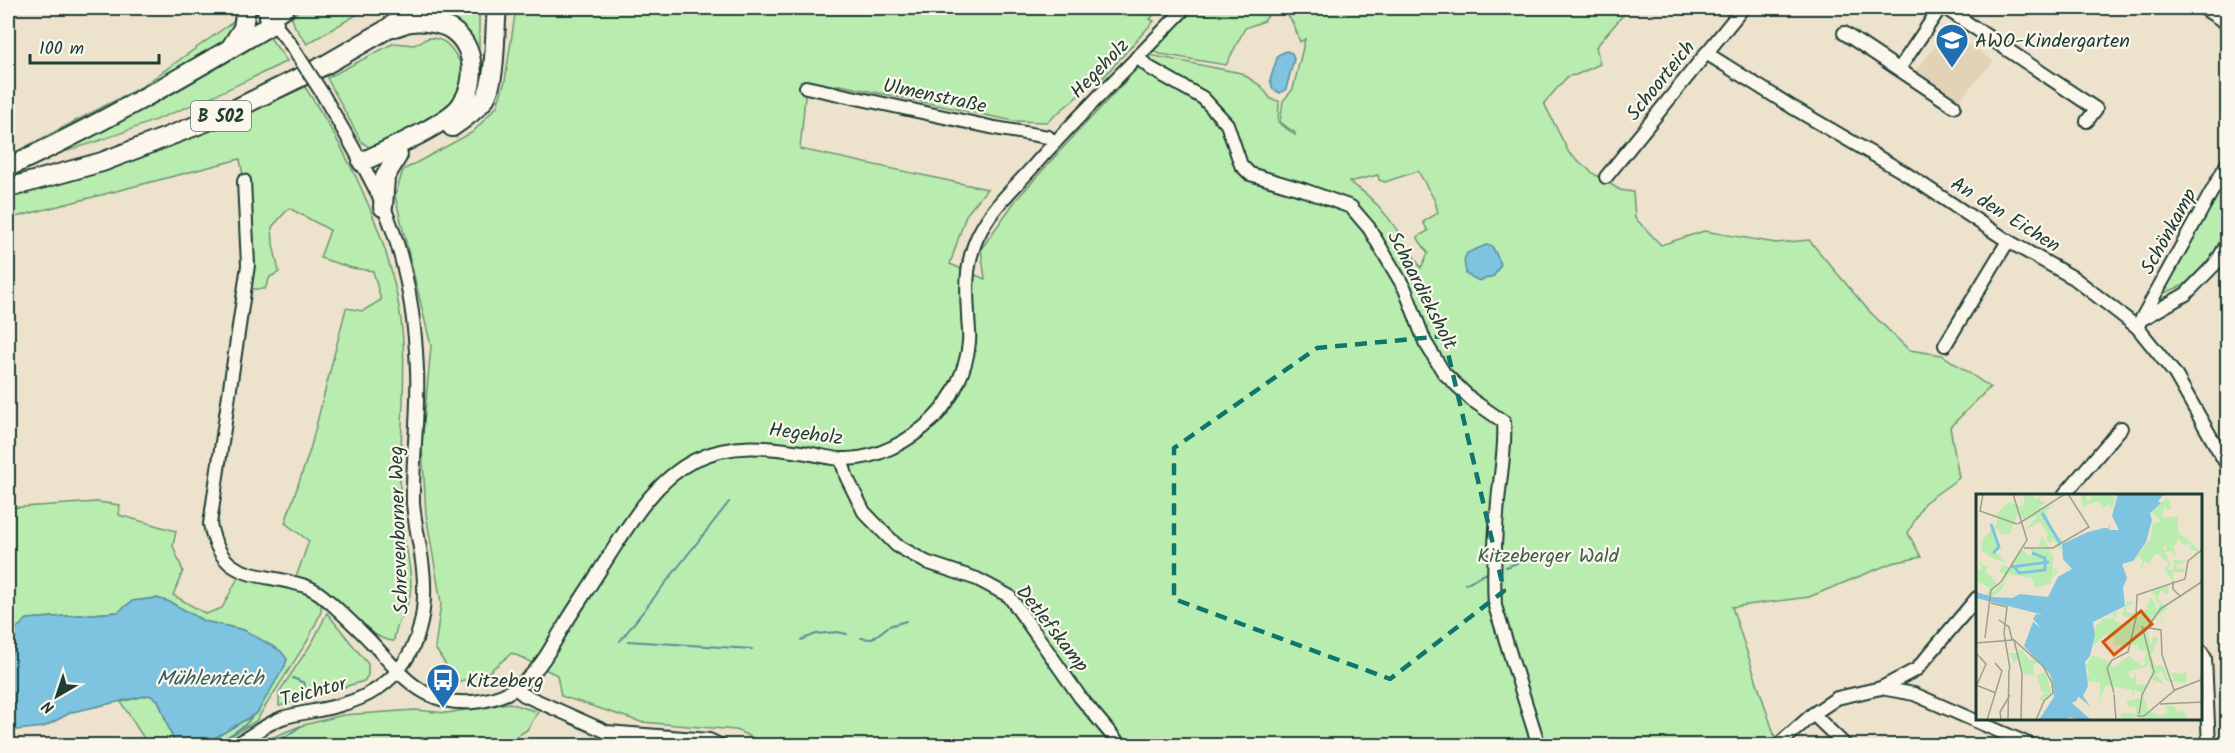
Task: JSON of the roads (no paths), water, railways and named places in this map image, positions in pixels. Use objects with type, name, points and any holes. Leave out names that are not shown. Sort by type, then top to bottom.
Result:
[{"type":"highway","points":[[231,47],[243,28],[246,8]]},
{"type":"highway","name":"B 502","points":[[8,176],[96,152],[212,108],[317,57],[397,8]]},
{"type":"highway","name":"B 502","points":[[8,188],[102,162],[222,116],[316,70],[384,31],[417,8]]},
{"type":"highway","points":[[364,166],[398,155],[443,134],[469,116],[485,98],[492,76],[497,8]]},
{"type":"highway","name":"B 502","points":[[8,166],[59,143],[150,95],[231,47],[273,14]]},
{"type":"highway","name":"B 502","points":[[364,166],[460,107],[471,88],[472,63],[465,44],[452,30],[413,21],[384,31]]},
{"type":"highway","points":[[383,207],[385,177],[398,155]]},
{"type":"street","name":"Hegeholz","points":[[398,671],[412,685],[444,702],[483,701],[515,688],[529,678],[543,661],[631,522],[657,489],[675,473],[708,454],[724,449],[751,446],[773,447],[841,459],[866,456],[899,444],[918,432],[936,416],[951,395],[962,370],[970,340],[966,275],[975,242],[983,226],[1054,142],[1185,8]]},
{"type":"street","name":"Schoorteich","points":[[1606,177],[1743,8]]},
{"type":"street","points":[[1899,69],[1940,8]]},
{"type":"street","points":[[1945,8],[2096,109],[2087,121]]},
{"type":"street","points":[[2204,8],[2228,24]]},
{"type":"street","name":"Schrevenborner Weg","points":[[273,14],[364,166],[383,207],[406,279],[415,336],[417,371],[413,503],[424,584],[420,631],[411,653],[398,671]]},
{"type":"street","points":[[1844,33],[1954,106]]},
{"type":"street","name":"An den Eichen","points":[[1706,53],[1792,107],[1905,173],[2008,241],[2074,279],[2140,322],[2222,445],[2228,467]]},
{"type":"street","name":"Schaardieksholt","points":[[1137,57],[1150,68],[1203,98],[1227,124],[1241,165],[1250,174],[1350,207],[1369,228],[1405,289],[1425,342],[1444,373],[1472,400],[1504,423],[1494,584],[1496,606],[1539,746]]},
{"type":"street","name":"Ulmenstraße","points":[[806,87],[1047,137],[1054,142]]},
{"type":"street","name":"Schönkamp","points":[[2140,322],[2228,162]]},
{"type":"street","points":[[244,181],[248,265],[210,524],[214,543],[226,562],[234,568],[305,585],[319,593],[372,642],[398,671]]},
{"type":"street","points":[[1945,345],[2008,241]]},
{"type":"street","name":"Schönkamp","points":[[2140,322],[2186,294],[2216,263],[2228,242]]},
{"type":"street","points":[[2065,494],[2121,428]]},
{"type":"street","name":"Detlefskamp","points":[[841,459],[847,478],[864,513],[896,545],[926,562],[977,579],[1009,596],[1080,697],[1121,746]]},
{"type":"street","points":[[1777,746],[1814,714],[1837,698],[1881,688],[1917,669],[1976,599]]},
{"type":"street","points":[[2202,653],[2205,658],[2209,746]]},
{"type":"street","points":[[1914,694],[1917,669]]},
{"type":"street","name":"Teichtor","points":[[234,746],[279,719],[361,699],[377,690],[398,671]]},
{"type":"street","points":[[515,688],[524,695],[607,732],[709,740],[722,746]]},
{"type":"street","points":[[1881,688],[1914,694],[2033,746]]},
{"type":"street","points":[[1814,714],[1846,746]]},
{"type":"water","points":[[1286,51],[1292,53],[1294,59],[1286,89],[1280,93],[1273,89],[1270,80],[1278,55]]},
{"type":"water","points":[[1486,245],[1492,246],[1501,264],[1494,276],[1479,281],[1466,274],[1464,260],[1467,253]]},
{"type":"water","name":"Mühlenteich","points":[[156,598],[170,602],[204,621],[244,630],[281,651],[287,659],[285,666],[257,713],[203,745],[174,742],[158,700],[149,695],[72,712],[44,727],[8,731],[8,659],[14,650],[12,632],[27,619],[118,612],[132,601]]},
{"type":"waterway","points":[[620,641],[729,502]]},
{"type":"waterway","points":[[1506,567],[1522,561]]},
{"type":"waterway","points":[[1465,584],[1489,572]]},
{"type":"waterway","points":[[861,638],[872,639],[889,626],[906,621]]},
{"type":"waterway","points":[[801,640],[816,634],[837,632],[847,634]]},
{"type":"waterway","points":[[628,641],[752,649]]},
{"type":"waterway","points":[[293,678],[304,683],[306,692]]},
{"type":"waterway","points":[[214,746],[245,725],[253,715]]},
{"type":"waterway","points":[[280,746],[278,742],[301,726]]},
{"type":"place","name":"AWO-Kindergarten","points":[[1952,69]]},
{"type":"place","name":"Kitzeberg","points":[[443,709]]},
{"type":"park label","name":"Kitzeberger Wald","points":[[1548,555]]}]
